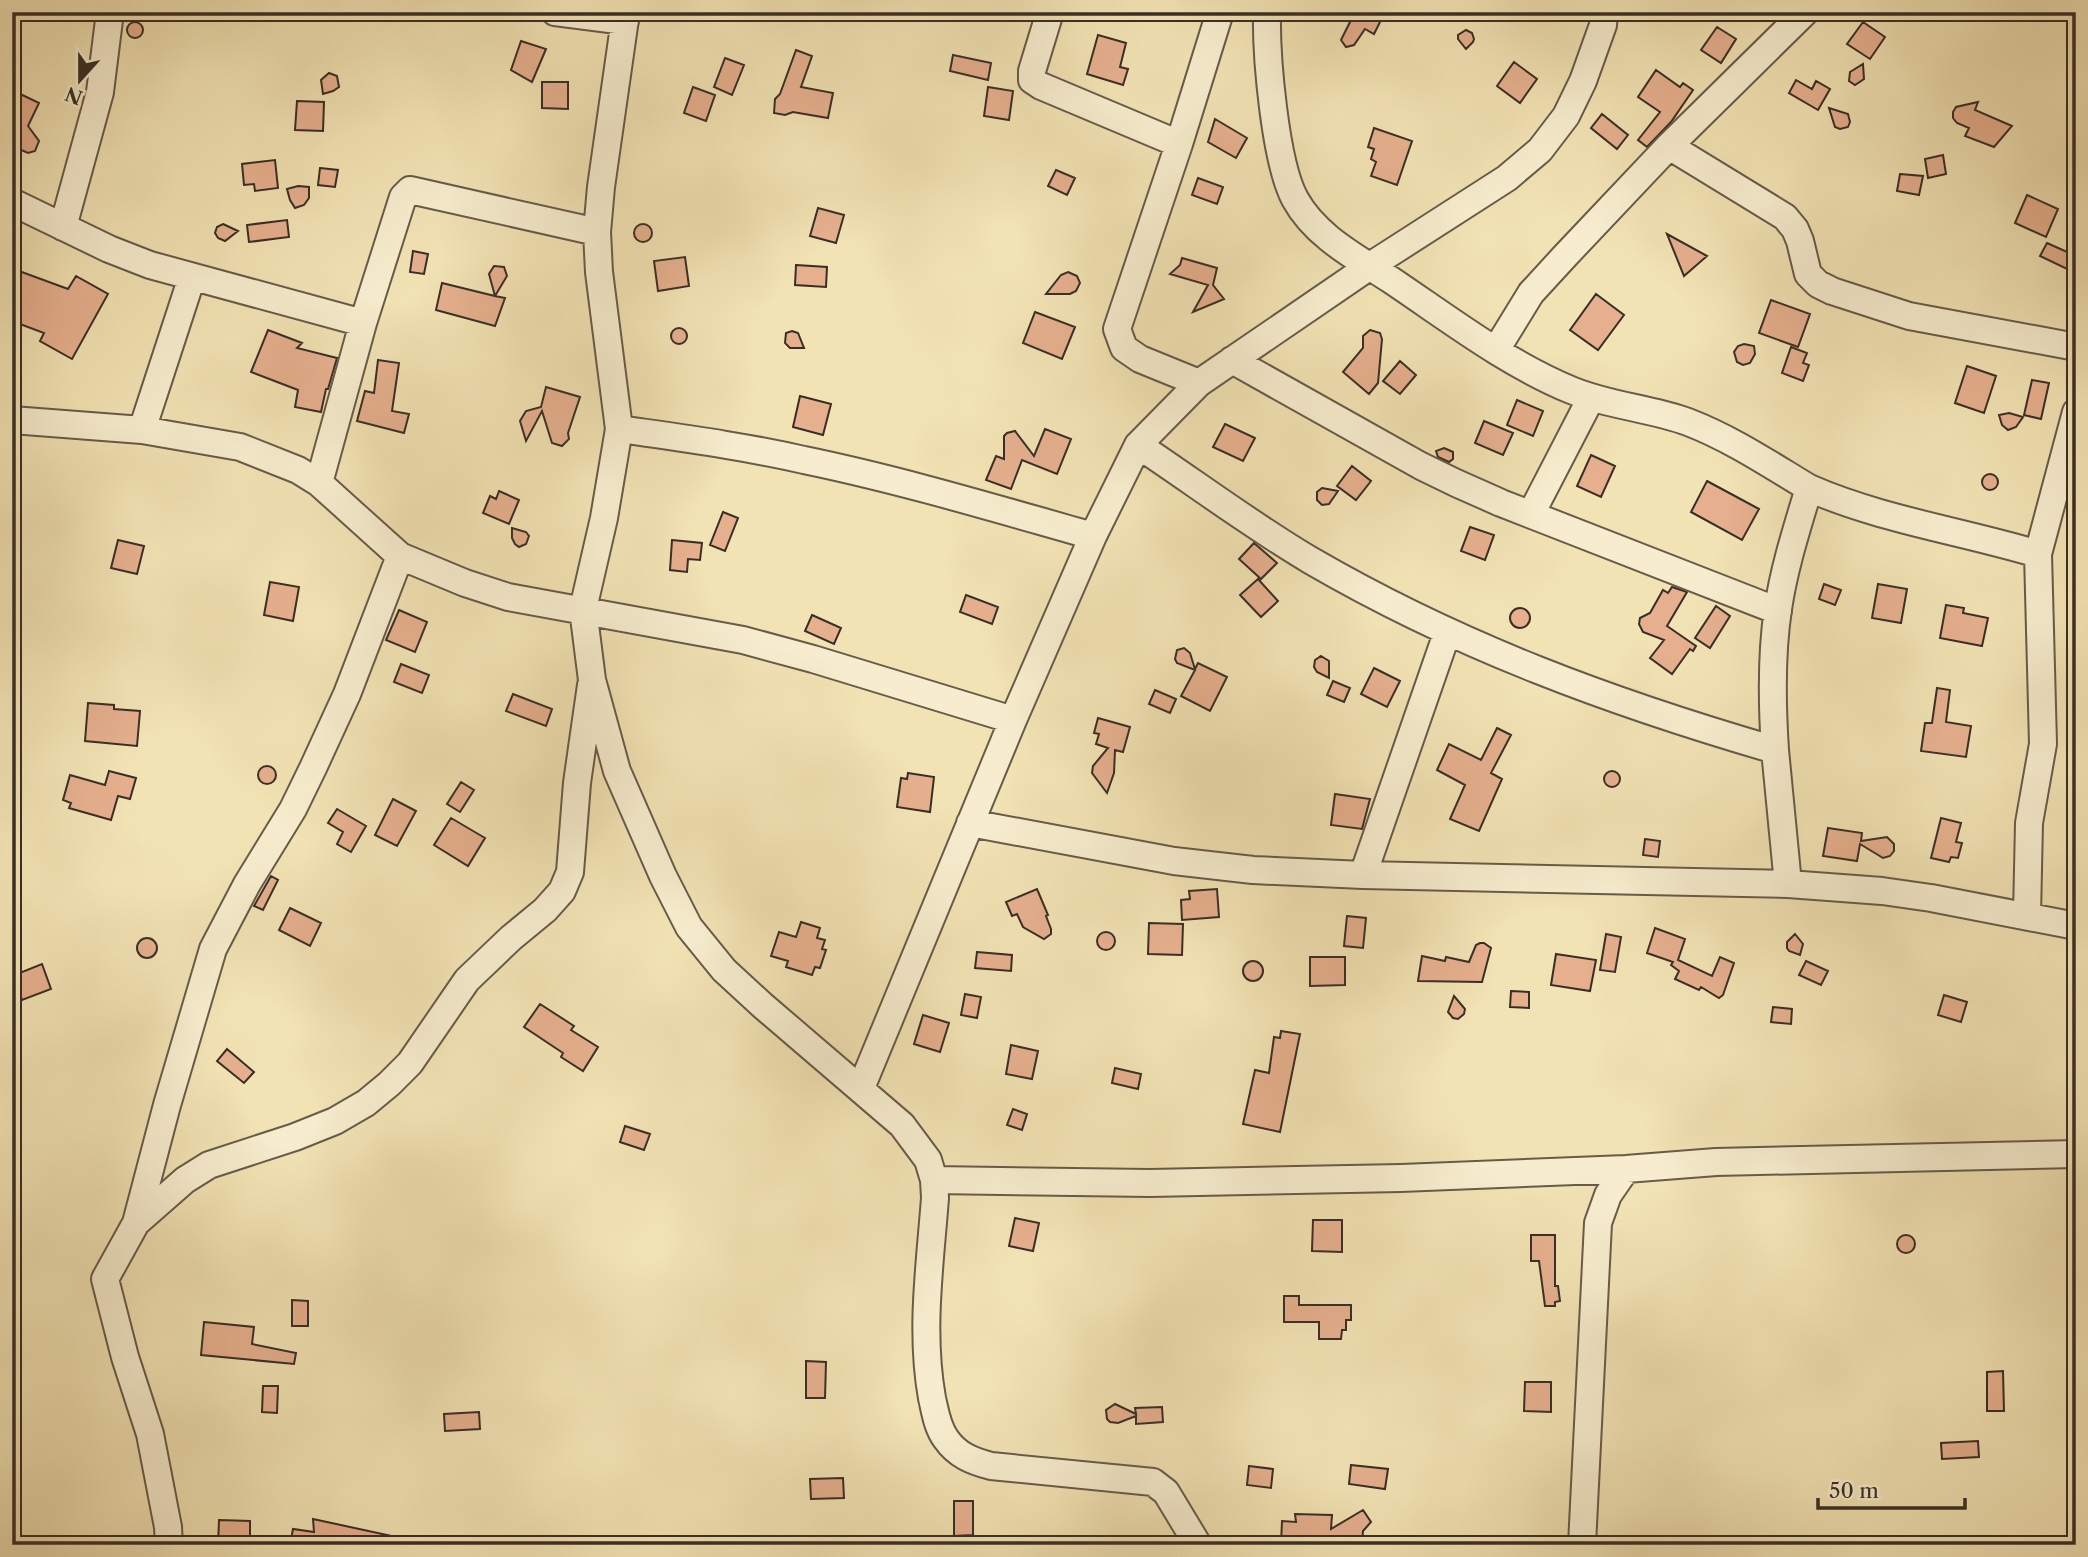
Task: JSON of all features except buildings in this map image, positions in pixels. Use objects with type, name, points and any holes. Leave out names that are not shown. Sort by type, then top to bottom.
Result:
[{"type":"street","points":[[63,227],[100,92],[110,12]]},
{"type":"street","points":[[555,12],[626,17],[597,232],[599,272],[619,429],[604,518],[583,609],[592,681],[617,771],[663,876],[689,927],[724,970],[762,1006],[902,1125],[928,1160],[934,1180],[935,1198],[925,1316],[926,1342],[936,1416],[944,1437],[970,1461],[991,1466],[1153,1482],[1166,1492],[1198,1545]]},
{"type":"street","points":[[1050,12],[1032,71],[1032,80],[1179,145]]},
{"type":"street","points":[[1199,383],[1140,359],[1124,348],[1117,329],[1179,145],[1220,12]]},
{"type":"street","points":[[1266,12],[1275,114],[1283,163],[1294,197],[1310,223],[1340,247],[1520,365],[1591,398],[1649,410],[1688,422],[1732,441],[1809,488],[1840,502],[2038,554]]},
{"type":"street","points":[[861,1088],[1013,720],[1093,536],[1138,444],[1199,383],[1370,266],[1507,178],[1540,150],[1566,116],[1577,93],[1598,38],[1604,12]]},
{"type":"street","points":[[1496,350],[1531,293],[1669,146],[1805,12]]},
{"type":"street","points":[[1669,146],[1785,218],[1800,240],[1808,274],[1818,284],[1832,291],[1909,316],[2076,347]]},
{"type":"street","points":[[319,483],[363,323],[403,197],[410,190],[597,232]]},
{"type":"street","points":[[12,202],[109,249],[192,277],[363,323]]},
{"type":"street","points":[[142,430],[192,277]]},
{"type":"street","points":[[1232,360],[1421,466],[1501,503],[1778,611]]},
{"type":"street","points":[[1531,514],[1591,398]]},
{"type":"street","points":[[2027,916],[2029,824],[2043,744],[2038,554],[2076,412]]},
{"type":"street","points":[[12,420],[142,430],[240,447],[298,470],[319,483],[401,556],[435,572],[508,597],[743,640],[1013,720]]},
{"type":"street","points":[[619,429],[730,445],[804,460],[899,482],[1093,536]]},
{"type":"street","points":[[1138,444],[1251,523],[1308,559],[1447,633],[1600,695],[1677,722],[1775,750]]},
{"type":"street","points":[[1788,884],[1775,750],[1773,675],[1778,611],[1787,565],[1809,488]]},
{"type":"street","points":[[169,1545],[150,1434],[125,1357],[105,1279],[136,1223],[213,949],[247,884],[293,809],[313,768],[347,694],[401,556]]},
{"type":"street","points":[[1363,876],[1447,633]]},
{"type":"street","points":[[136,1223],[185,1180],[209,1165],[335,1121],[374,1097],[410,1063],[467,980],[545,910],[562,891],[569,873],[577,783],[592,681]]},
{"type":"street","points":[[970,823],[1174,861],[1253,870],[1363,876],[1788,884],[1882,891],[2076,926]]},
{"type":"street","points":[[934,1180],[1150,1183],[1401,1178],[1626,1169],[1716,1162],[2076,1154]]},
{"type":"street","points":[[1582,1545],[1598,1223],[1608,1195],[1626,1169]]}]
